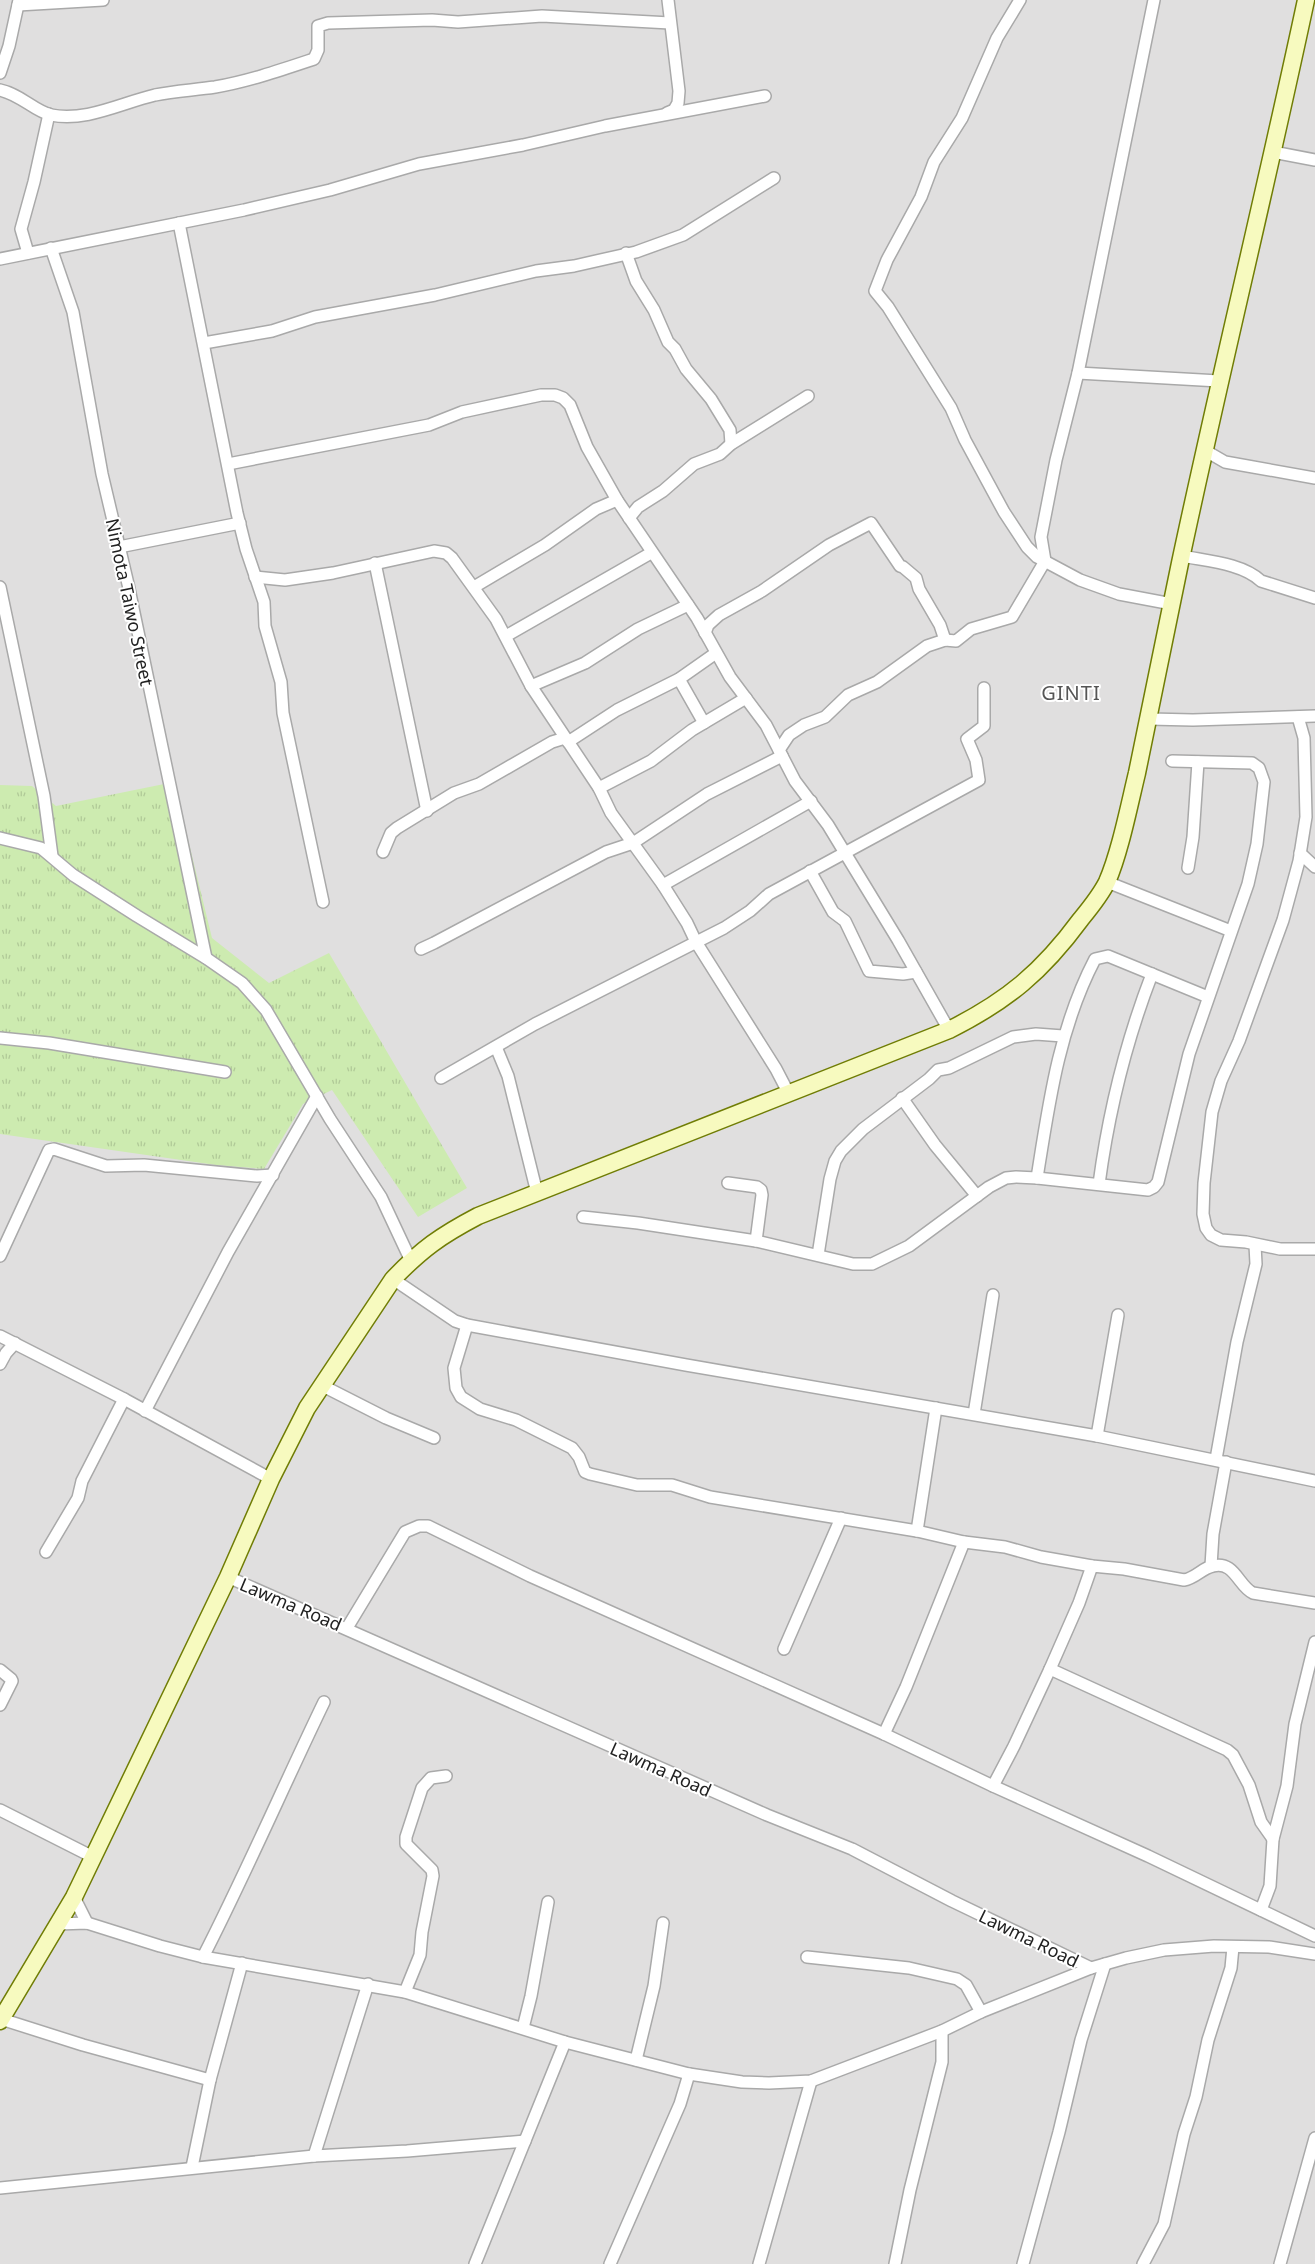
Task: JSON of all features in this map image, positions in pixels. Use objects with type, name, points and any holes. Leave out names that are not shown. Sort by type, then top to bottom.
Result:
[{"type":"main road","points":[[0,2020],[74,1897],[228,1577],[271,1479],[307,1408],[393,1279],[411,1261],[445,1233],[478,1216],[948,1030],[984,1012],[1019,988],[1044,965],[1060,948],[1107,882],[1129,806],[1149,719],[1220,381],[1306,0]]},
{"type":"street","points":[[0,73],[9,46],[18,3],[96,0]]},
{"type":"street","points":[[665,114],[674,110],[678,103],[679,91],[668,0]]},
{"type":"street","points":[[1020,0],[996,38],[980,80],[962,118],[934,162],[921,197],[887,260],[875,291],[888,307],[951,408],[965,440],[1004,512],[1027,547],[1044,561],[1080,580],[1119,594],[1172,604]]},
{"type":"street","points":[[420,948],[434,944],[606,852],[633,844],[707,794],[780,753],[789,735],[824,717],[848,695],[877,682],[927,646],[945,640],[956,641],[970,629],[1012,617],[1044,561],[1041,537],[1056,460],[1078,374],[1154,0]]},
{"type":"street","points":[[0,90],[18,96],[49,114],[71,116],[99,112],[159,94],[216,87],[267,75],[314,59],[318,50],[318,26],[328,23],[458,22],[542,16],[670,23]]},
{"type":"street","points":[[0,259],[320,192],[419,164],[523,145],[665,114],[765,96]]},
{"type":"street","points":[[28,253],[20,229],[34,182],[49,114]]},
{"type":"street","points":[[1273,152],[1315,160]]},
{"type":"street","points":[[204,343],[272,331],[315,317],[435,295],[536,271],[574,266],[636,252],[683,235],[774,178]]},
{"type":"street","points":[[179,223],[240,523],[264,602],[265,626],[281,682],[283,713],[323,902]]},
{"type":"street","name":"Nimota Taiwo Street","points":[[51,248],[73,312],[85,388],[206,958]]},
{"type":"street","points":[[626,253],[636,281],[654,310],[668,342],[675,349],[686,369],[710,399],[730,430],[731,444]]},
{"type":"street","points":[[1078,374],[1220,381]]},
{"type":"street","points":[[228,464],[428,425],[462,412],[541,395],[555,395],[570,405],[587,447],[617,500],[651,553],[688,605],[730,678],[766,725],[795,780],[845,853],[916,972],[948,1030]]},
{"type":"street","points":[[629,518],[638,507],[663,492],[694,464],[720,454],[731,444],[808,396]]},
{"type":"street","points":[[1206,450],[1225,462],[1315,478]]},
{"type":"street","points":[[474,587],[545,544],[596,509],[617,500]]},
{"type":"street","points":[[118,547],[240,523]]},
{"type":"street","points":[[705,634],[708,625],[719,615],[762,590],[829,545],[871,523],[900,566],[909,570],[916,578],[919,589],[940,625],[945,640]]},
{"type":"street","points":[[1027,547],[1041,537]]},
{"type":"street","points":[[255,577],[284,580],[333,573],[422,553],[443,552],[452,558],[474,587],[506,636],[532,686],[599,788],[611,813],[663,885],[687,923],[696,942],[776,1069],[789,1094]]},
{"type":"street","points":[[506,636],[651,553]]},
{"type":"street","points":[[1182,556],[1236,568],[1255,576],[1260,581],[1315,598]]},
{"type":"street","points":[[374,564],[427,811]]},
{"type":"street","points":[[0,587],[44,796],[52,856]]},
{"type":"street","points":[[532,686],[585,663],[638,629],[688,605]]},
{"type":"street","points":[[383,852],[392,833],[397,828],[454,793],[479,784],[552,742],[567,740],[617,710],[679,679],[716,654]]},
{"type":"street","points":[[679,679],[704,723]]},
{"type":"street","points":[[441,1078],[535,1024],[626,977],[663,961],[724,928],[750,911],[769,894],[979,780],[976,760],[967,739],[984,726],[984,688]]},
{"type":"street","points":[[599,788],[651,761],[692,730],[746,698]]},
{"type":"street","points":[[1149,719],[1193,720],[1315,716]]},
{"type":"street","points":[[1298,717],[1304,738],[1306,817],[1300,852],[1283,920],[1239,1040],[1221,1082],[1212,1112],[1207,1147],[1203,1214],[1206,1228],[1211,1235],[1221,1240],[1280,1249],[1315,1249]]},
{"type":"street","points":[[583,1217],[638,1223],[756,1241],[853,1264],[872,1264],[909,1246],[977,1196],[1006,1178],[1038,1178],[1148,1190],[1154,1187],[1158,1182],[1189,1054],[1248,884],[1257,844],[1264,782],[1262,774],[1252,763],[1172,761]]},
{"type":"street","points":[[1188,868],[1193,837],[1198,762]]},
{"type":"street","points":[[663,885],[811,802]]},
{"type":"street","points":[[0,838],[41,848],[81,880],[206,958],[242,983],[254,995],[266,1010],[380,1197],[411,1261]]},
{"type":"street","points":[[1300,852],[1315,867]]},
{"type":"street","points":[[810,871],[832,912],[845,921],[869,971],[903,974],[916,972]]},
{"type":"street","points":[[1107,882],[1231,931]]},
{"type":"street","points":[[1038,1178],[1051,1089],[1063,1036],[1084,980],[1095,959],[1108,956],[1208,997]]},
{"type":"street","points":[[1099,1184],[1115,1086],[1134,1019],[1152,974]]},
{"type":"street","points":[[818,1255],[830,1179],[835,1160],[849,1141],[938,1070],[949,1068],[1013,1038],[1036,1034],[1063,1036]]},
{"type":"street","points":[[0,1038],[49,1043],[225,1072]]},
{"type":"street","points":[[496,1047],[508,1076],[537,1193]]},
{"type":"street","points":[[145,1411],[228,1252],[317,1096]]},
{"type":"street","points":[[902,1098],[935,1145],[977,1196]]},
{"type":"street","points":[[0,1256],[49,1150],[54,1149],[106,1166],[144,1165],[256,1176],[273,1175]]},
{"type":"street","points":[[728,1183],[757,1187],[761,1190],[756,1241]]},
{"type":"street","points":[[1211,1566],[1221,1461],[1237,1342],[1256,1264],[1255,1245]]},
{"type":"street","points":[[393,1279],[455,1321],[467,1324],[1097,1436],[1315,1481]]},
{"type":"street","points":[[974,1414],[993,1295]]},
{"type":"street","points":[[1097,1436],[1118,1315]]},
{"type":"street","points":[[467,1324],[454,1368],[456,1388],[461,1397],[480,1409],[516,1420],[572,1448],[579,1457],[585,1472],[637,1485],[672,1485],[710,1497],[917,1531],[964,1542],[1005,1547],[1041,1557],[1184,1580],[1192,1579],[1211,1566],[1219,1565],[1233,1571],[1239,1577],[1246,1590],[1253,1593],[1315,1603]]},
{"type":"street","points":[[0,1336],[124,1399],[271,1479]]},
{"type":"street","points":[[0,1364],[9,1349],[15,1344]]},
{"type":"street","points":[[323,1386],[386,1418],[434,1438]]},
{"type":"street","points":[[46,1552],[78,1498],[82,1481],[124,1399]]},
{"type":"street","points":[[917,1531],[936,1408]]},
{"type":"street","points":[[784,1649],[841,1518]]},
{"type":"street","points":[[58,1924],[87,1923],[160,1946],[203,1957],[368,1984],[405,1992],[565,2042],[689,2074],[742,2082],[811,2081],[942,2031],[981,2012],[1090,1968],[1164,1950],[1232,1946],[1269,1947],[1310,1954],[1315,1936],[1148,1856],[992,1786],[884,1734],[560,1590],[428,1526],[419,1526],[405,1532],[348,1628]]},
{"type":"street","points":[[884,1734],[906,1687],[964,1542]]},
{"type":"street","points":[[992,1786],[1014,1746],[1080,1603],[1092,1566]]},
{"type":"street","name":"Lawma Road","points":[[228,1577],[348,1628],[767,1815],[852,1849],[952,1901],[1090,1968]]},
{"type":"street","points":[[1260,1910],[1270,1886],[1273,1840],[1287,1786],[1297,1715],[1315,1642]]},
{"type":"street","points":[[1050,1669],[1227,1750],[1232,1754],[1249,1785],[1261,1822],[1273,1840]]},
{"type":"street","points":[[0,1670],[12,1681],[0,1705]]},
{"type":"street","points":[[203,1957],[237,1891],[281,1790],[324,1702]]},
{"type":"street","points":[[405,1992],[420,1955],[422,1932],[433,1876],[432,1870],[406,1844],[406,1838],[422,1788],[431,1778],[446,1776]]},
{"type":"street","points":[[0,1810],[93,1857]]},
{"type":"street","points":[[74,1897],[87,1923]]},
{"type":"street","points":[[522,2028],[531,1996],[548,1902]]},
{"type":"street","points":[[636,2060],[654,1986],[663,1923]]},
{"type":"street","points":[[1143,2264],[1164,2224],[1184,2134],[1196,2097],[1208,2040],[1231,1968],[1232,1946]]},
{"type":"street","points":[[807,1957],[909,1968],[957,1979],[966,1985],[981,2012]]},
{"type":"street","points":[[192,2167],[210,2080],[242,1963]]},
{"type":"street","points":[[1023,2264],[1059,2132],[1081,2040],[1105,1964]]},
{"type":"street","points":[[314,2156],[368,1984]]},
{"type":"street","points":[[0,2020],[210,2080]]},
{"type":"street","points":[[895,2264],[910,2190],[942,2062],[942,2031]]},
{"type":"street","points":[[475,2264],[565,2042]]},
{"type":"street","points":[[610,2264],[680,2104],[689,2074]]},
{"type":"street","points":[[759,2264],[811,2081]]},
{"type":"street","points":[[1280,2264],[1315,2138]]},
{"type":"street","points":[[0,2188],[314,2156],[407,2151],[525,2141]]},
{"type":"shaded area","points":[[0,0],[1315,0],[1315,2264],[0,2264]]},
{"type":"green space","points":[[174,782],[212,938],[269,983],[329,953],[467,1188],[418,1217],[332,1090],[303,1104],[264,1169],[216,1165],[0,1134],[0,785],[32,786],[56,806]]},
{"type":"district","name":"GINTI","points":[[1071,692]]}]
